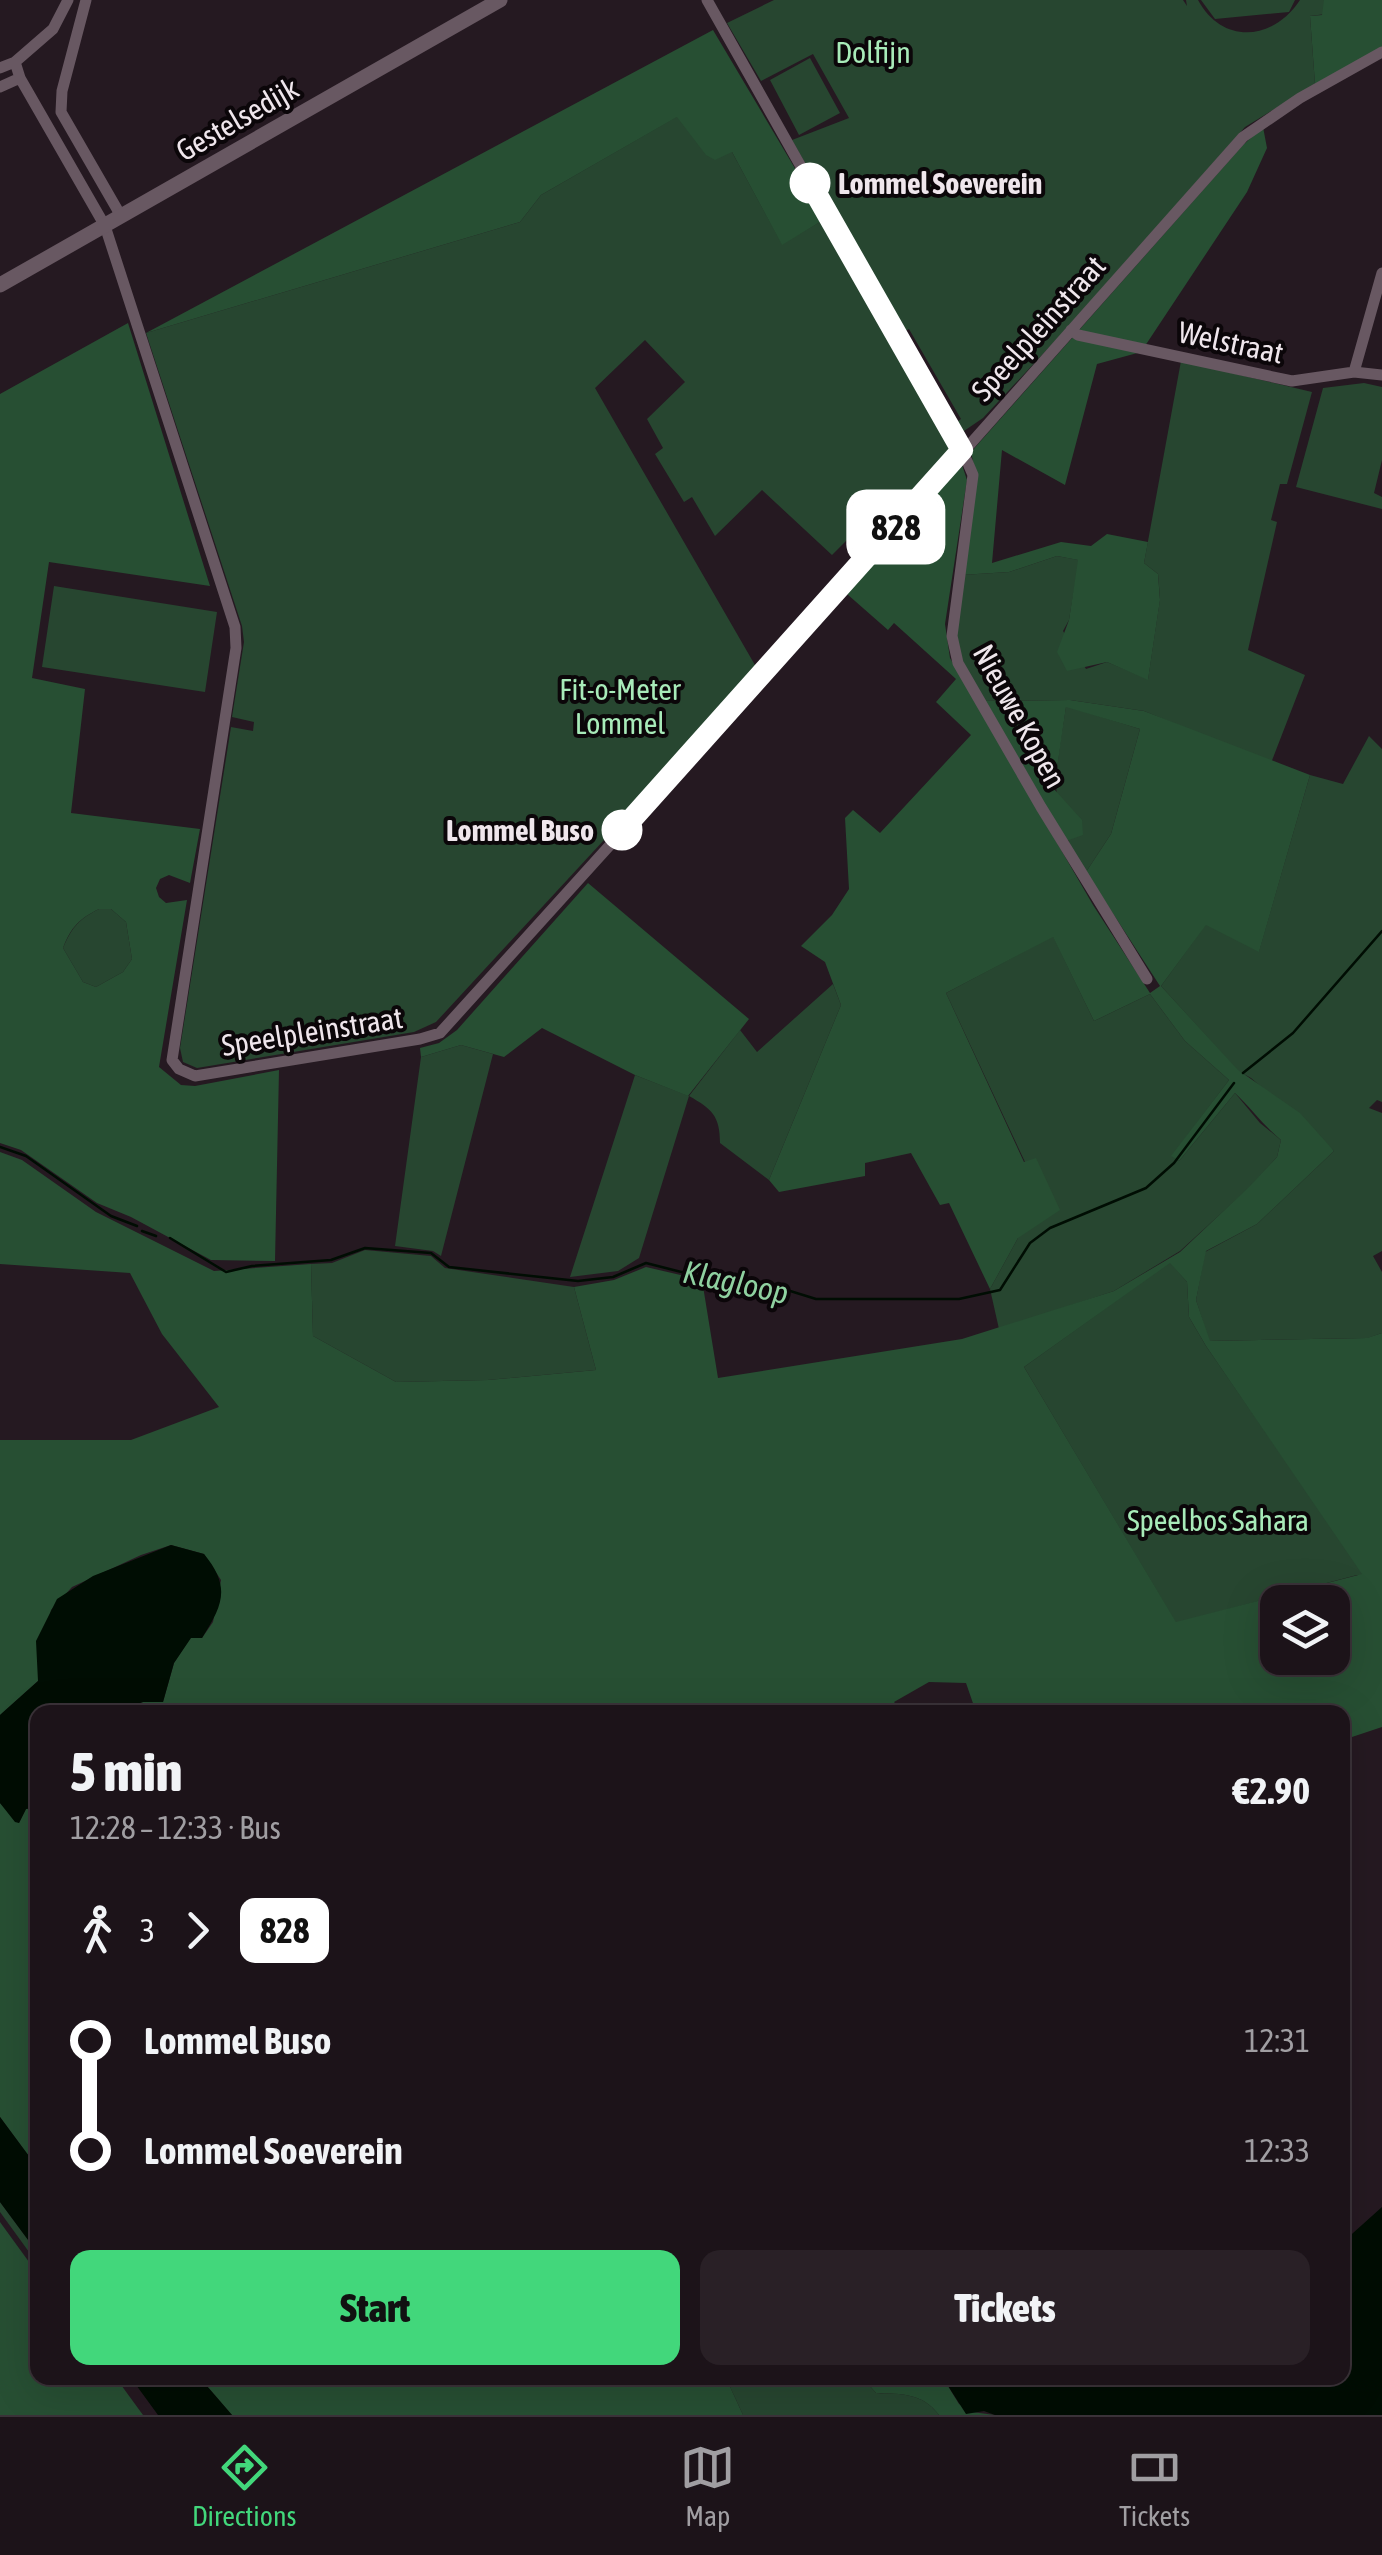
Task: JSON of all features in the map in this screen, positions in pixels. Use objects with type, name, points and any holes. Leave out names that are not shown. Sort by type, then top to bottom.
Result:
[{"type":"main road","name":"Gestelsedijk","points":[[0,285],[500,0]]},
{"type":"street","name":"Nieuwe Kopen","points":[[708,0],[962,450],[973,475],[952,636],[958,663],[1147,979]]},
{"type":"street","points":[[0,68],[15,62],[53,30],[67,4],[84,6],[62,91],[61,112],[120,216]]},
{"type":"street","name":"Speelpleinstraat","points":[[15,62],[20,78],[105,226],[236,627],[236,648],[172,1060],[178,1070],[194,1076],[440,1033],[1242,137],[1300,98],[1382,52]]},
{"type":"street","points":[[0,86],[20,78]]},
{"type":"street","points":[[45,120],[61,112]]},
{"type":"street","points":[[1354,372],[1382,273]]},
{"type":"street","name":"Welstraat","points":[[1071,330],[1292,381],[1354,372],[1382,375]]},
{"type":"green space","name":"Dolfijn","points":[[774,0],[1183,0],[1187,6],[1186,0],[1198,0],[1221,25],[1249,32],[1277,23],[1300,0],[1325,0],[1326,14],[1310,16],[1315,84],[1245,127],[1071,324],[983,418],[964,431],[952,425],[961,419],[909,329],[901,333],[792,140],[849,118],[813,54],[761,81],[727,23]]},
{"type":"green space","points":[[1201,0],[1295,0],[1289,12],[1215,19]]},
{"type":"green space","points":[[1324,0],[1382,0],[1382,47],[1315,84],[1310,16],[1322,15]]},
{"type":"green space","points":[[713,30],[825,219],[782,245],[732,152],[715,160],[706,155],[677,117],[541,195],[520,222],[146,333]]},
{"type":"green space","points":[[810,58],[840,113],[799,135],[770,80]]},
{"type":"green space","name":"Fit-o-Meter Lommel","points":[[678,116],[732,152],[782,244],[825,219],[954,447],[952,456],[898,514],[884,503],[832,555],[762,490],[715,536],[692,497],[684,502],[655,454],[663,448],[647,419],[685,382],[645,340],[595,388],[759,672],[436,1022],[414,1032],[197,1068],[183,1062],[180,1048],[231,727],[253,731],[254,722],[232,717],[244,642],[242,626],[146,333],[520,222],[541,195]]},
{"type":"green space","points":[[1263,127],[1267,148],[1247,192],[1141,352],[1097,364],[1065,485],[1002,450],[992,563],[1061,542],[1091,546],[1107,534],[1148,542],[1144,563],[1158,574],[1160,600],[1148,680],[1107,662],[1067,671],[1057,652],[1069,620],[1078,560],[1057,556],[1009,572],[961,575],[977,480],[971,452]]},
{"type":"green space","points":[[128,323],[210,586],[49,562],[32,678],[85,689],[71,813],[200,829],[190,883],[169,875],[160,879],[156,888],[166,903],[187,900],[159,1067],[181,1085],[195,1086],[279,1070],[275,1261],[211,1260],[97,1203],[21,1150],[0,1143],[0,394]],"holes":[[[99,909],[111,909],[126,922],[132,959],[123,972],[96,987],[83,982],[63,948],[81,920]]]},
{"type":"green space","points":[[1181,361],[1312,392],[1287,484],[1280,484],[1271,520],[1277,522],[1248,650],[1305,675],[1271,763],[1144,711],[1070,700],[984,701],[957,641],[961,575],[1009,572],[1057,556],[1079,560],[1069,620],[1063,631],[1086,669],[1107,662],[1148,679],[1160,599],[1158,574],[1144,563]]},
{"type":"green space","points":[[1364,383],[1382,387],[1382,460],[1374,493],[1382,497],[1382,509],[1296,487],[1323,388]]},
{"type":"green space","points":[[962,465],[967,480],[945,624],[950,658],[1093,905],[1150,993],[1160,986],[1086,872],[1111,834],[1140,729],[1066,707],[1054,789],[1082,820],[1083,835],[1066,841],[984,701],[1070,700],[1144,711],[1310,775],[1259,952],[1206,925],[1161,986],[1238,1070],[1300,1113],[1334,1151],[1257,1224],[1206,1251],[1196,1300],[1210,1341],[1367,1338],[1382,1333],[1382,1727],[1350,1738],[1350,1705],[974,1705],[966,1683],[929,1682],[894,1702],[897,1705],[135,1705],[163,1702],[174,1663],[191,1637],[202,1638],[213,1622],[221,1580],[204,1554],[171,1545],[72,1587],[51,1610],[38,1681],[0,1715],[0,1440],[131,1440],[219,1407],[162,1334],[130,1273],[0,1264],[0,1152],[22,1160],[96,1212],[214,1271],[311,1264],[313,1336],[396,1382],[488,1380],[596,1370],[574,1287],[614,1280],[646,1267],[702,1280],[718,1378],[962,1339],[1114,1291],[1180,1252],[1277,1157],[1281,1140],[1235,1093],[1179,1161],[1171,1156],[1229,1080],[1185,1041],[1150,994],[1094,1021],[1053,937],[946,993],[1024,1162],[1036,1158],[1060,1210],[1018,1238],[990,1289],[949,1203],[940,1205],[911,1153],[865,1163],[865,1176],[779,1192],[769,1180],[841,1005],[825,962],[801,946],[832,915],[849,889],[845,818],[853,810],[880,833],[971,735],[936,702],[956,679],[894,623],[888,630],[847,594]],"holes":[[[1170,1263],[1187,1282],[1189,1317],[1362,1574],[1319,1585],[1350,1585],[1350,1675],[1260,1675],[1260,1600],[1176,1622],[1024,1367]]]},
{"type":"green space","points":[[54,586],[217,612],[205,692],[42,667]]},
{"type":"green space","points":[[1066,706],[1140,729],[1111,834],[1086,872],[1064,830],[1056,792]]},
{"type":"green space","points":[[1369,736],[1382,749],[1382,1102],[1377,1100],[1369,1108],[1382,1113],[1382,1251],[1373,1256],[1382,1272],[1382,1333],[1368,1338],[1209,1341],[1196,1300],[1205,1252],[1257,1224],[1334,1151],[1238,1071],[1161,986],[1206,924],[1259,951],[1310,775],[1343,784]]},
{"type":"green space","points":[[588,883],[749,1019],[688,1096],[635,1075],[542,1028],[504,1057],[461,1045],[421,1057],[420,1048],[439,1043],[457,1030]]},
{"type":"green space","points":[[99,909],[111,909],[126,922],[132,959],[123,972],[96,987],[83,982],[63,948],[77,924]]},
{"type":"green space","points":[[1053,936],[1094,1021],[1150,994],[1185,1041],[1229,1080],[1172,1156],[1179,1161],[1235,1093],[1260,1123],[1281,1140],[1277,1157],[1249,1188],[1180,1251],[1114,1291],[999,1329],[990,1289],[1018,1238],[1025,1162],[946,993]]},
{"type":"green space","points":[[833,984],[841,1005],[769,1180],[720,1143],[713,1114],[689,1096],[740,1030],[757,1052]]},
{"type":"green space","points":[[461,1045],[493,1054],[441,1256],[433,1251],[395,1246],[421,1057]]},
{"type":"green space","points":[[635,1075],[689,1096],[639,1258],[618,1271],[570,1277]]},
{"type":"green space","points":[[365,1250],[431,1256],[445,1268],[574,1287],[596,1370],[488,1380],[396,1382],[313,1336],[311,1264],[332,1263]]},
{"type":"green space","name":"Speelbos Sahara","points":[[1170,1262],[1187,1282],[1189,1317],[1206,1346],[1363,1573],[1382,1577],[1357,1575],[1319,1585],[1260,1585],[1260,1601],[1176,1623],[1024,1367]]},
{"type":"green space","points":[[0,1803],[19,1823],[30,1808],[30,2158],[0,2117]]},
{"type":"green space","points":[[0,2202],[30,2243],[30,2253],[0,2212]]},
{"type":"green space","points":[[0,2222],[30,2263],[30,2385],[121,2385],[143,2415],[0,2415]]},
{"type":"green space","points":[[206,2385],[729,2385],[743,2415],[232,2415]]},
{"type":"green space","points":[[729,2385],[869,2385],[876,2393],[926,2402],[939,2415],[743,2415]]},
{"type":"green space","points":[[869,2385],[947,2385],[959,2404],[972,2412],[995,2415],[939,2415],[919,2399],[876,2393]]},
{"type":"shaded area","points":[[171,1545],[204,1554],[218,1576],[221,1596],[202,1638],[191,1638],[174,1663],[163,1702],[30,1705],[30,1808],[19,1823],[15,1822],[0,1803],[0,1715],[38,1681],[36,1641],[57,1599],[93,1576]]},
{"type":"shaded area","points":[[0,2117],[30,2158],[30,2243],[0,2202]]},
{"type":"shaded area","points":[[1382,2207],[1382,2415],[995,2415],[984,2411],[966,2414],[947,2385],[1350,2385],[1350,2236]]},
{"type":"shaded area","points":[[136,2385],[206,2385],[232,2415],[158,2415]]},
{"type":"waterway","name":"Klagloop","points":[[1243,1073],[1293,1033],[1382,931]]},
{"type":"waterway","name":"Klagloop","points":[[170,1238],[226,1272],[252,1266],[331,1260],[365,1248],[431,1253],[449,1267],[578,1281],[613,1277],[646,1263],[701,1277],[761,1282],[816,1299],[959,1299],[1000,1290],[1030,1243],[1050,1228],[1146,1188],[1174,1163],[1234,1083]]},
{"type":"waterway","name":"Klagloop","points":[[0,1147],[26,1156],[111,1216],[137,1226]]},
{"type":"waterway","name":"Klagloop","points":[[142,1231],[156,1236]]},
{"type":"bus line","name":"828","points":[[622,830],[962,450],[810,183]]},
{"type":"place","name":"Lommel Soeverein","points":[[810,183]]},
{"type":"place","name":"Lommel Buso","points":[[622,830]]}]
